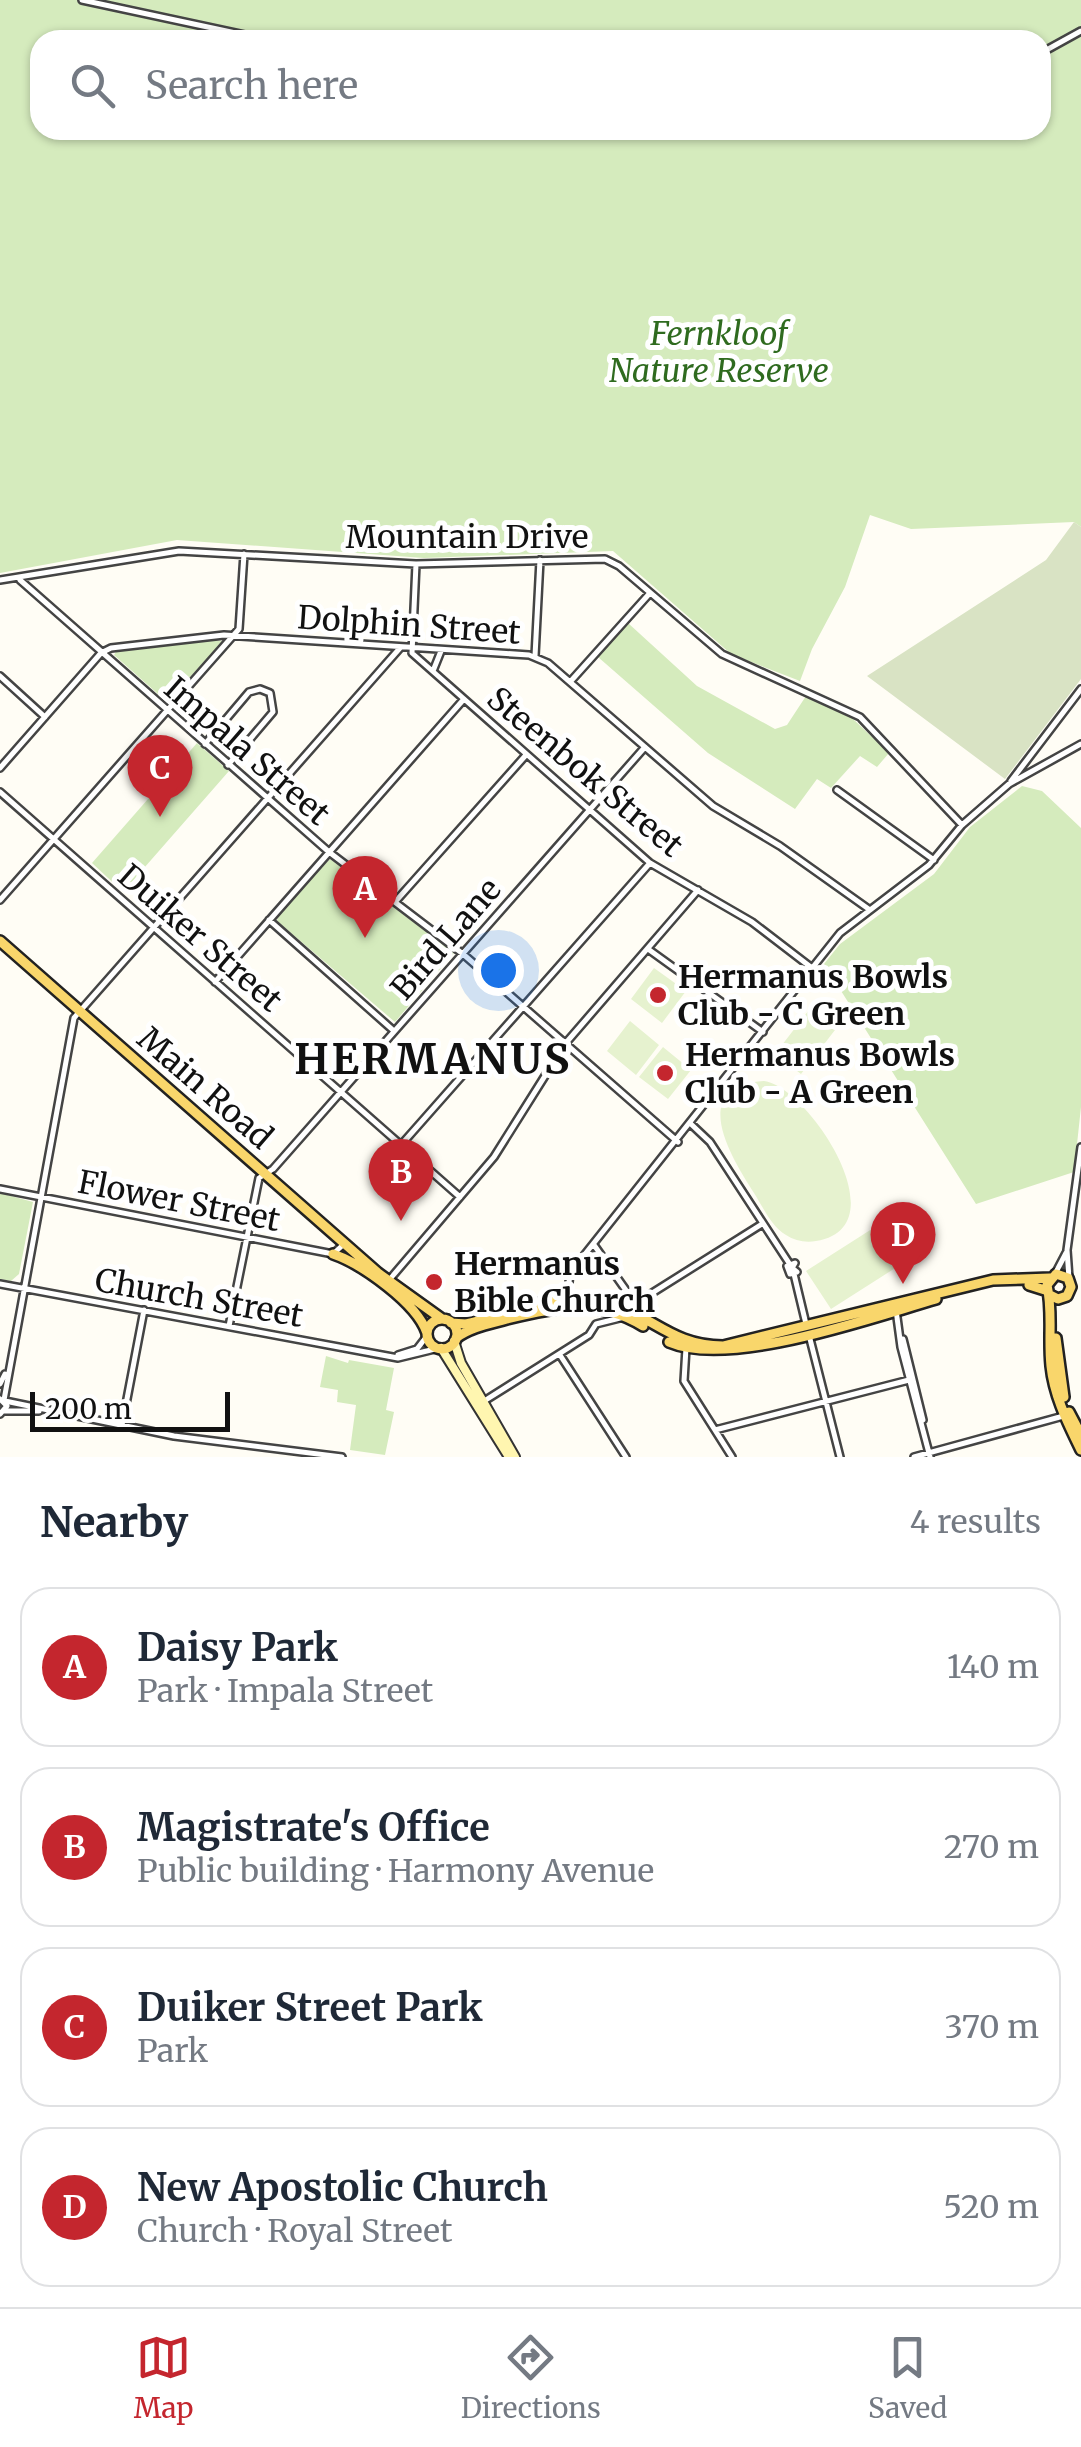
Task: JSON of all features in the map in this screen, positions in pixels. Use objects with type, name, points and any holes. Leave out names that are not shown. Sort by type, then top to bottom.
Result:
[{"type":"main road","name":"Main Road","points":[[0,941],[378,1273],[420,1319],[512,1457]]},
{"type":"main road","points":[[333,1254],[362,1266],[387,1283]]},
{"type":"main road","points":[[1052,1277],[1051,1368],[1081,1450]]},
{"type":"main road","points":[[427,1334],[432,1323],[466,1324],[567,1302],[614,1304],[672,1337],[705,1345],[732,1345],[994,1280],[1052,1277],[1070,1280],[1070,1290],[1058,1318],[1057,1362],[1067,1415],[1081,1434]]},
{"type":"main road","name":"Main Road","points":[[387,1283],[427,1313],[447,1321],[479,1404]]},
{"type":"main road","points":[[895,1307],[995,1284],[1022,1284],[1065,1297]]},
{"type":"main road","points":[[440,1348],[473,1328],[567,1302],[626,1317],[686,1348],[736,1351],[808,1329]]},
{"type":"street","points":[[82,0],[222,30]]},
{"type":"street","points":[[1051,48],[1081,31]]},
{"type":"street","name":"Mountain Drive","points":[[0,580],[20,580],[178,551],[416,564],[610,560],[728,658],[855,713],[962,825]]},
{"type":"street","points":[[0,900],[239,629],[244,554]]},
{"type":"street","points":[[535,656],[540,560]]},
{"type":"street","points":[[411,649],[416,564]]},
{"type":"street","name":"Impala Street","points":[[20,580],[329,852],[463,954],[678,1142]]},
{"type":"street","points":[[570,682],[650,593]]},
{"type":"street","name":"Dolphin Street","points":[[101,652],[161,639],[233,636],[535,656],[713,806],[780,846],[870,910]]},
{"type":"street","points":[[40,1411],[2,1412],[5,1374],[79,1010],[400,648]]},
{"type":"street","name":"Steenbok Street","points":[[411,649],[650,863],[752,922],[812,968]]},
{"type":"street","points":[[433,672],[441,651]]},
{"type":"street","points":[[0,768],[101,652]]},
{"type":"street","points":[[0,676],[45,716]]},
{"type":"street","points":[[205,744],[249,692],[260,689],[270,693],[274,712],[228,765]]},
{"type":"street","points":[[1009,784],[1081,689]]},
{"type":"street","points":[[215,982],[464,699]]},
{"type":"street","points":[[1038,744],[1048,758]]},
{"type":"street","points":[[567,1302],[569,1276],[840,933],[934,860],[962,825],[1009,784],[1048,758],[1081,744]]},
{"type":"street","name":"Bird Lane","points":[[229,1326],[258,1182],[645,748]]},
{"type":"street","points":[[395,902],[526,754]]},
{"type":"street","points":[[837,790],[934,860]]},
{"type":"street","name":"Duiker Street","points":[[0,792],[460,1197]]},
{"type":"street","points":[[401,1145],[650,863]]},
{"type":"street","points":[[387,1283],[518,1122],[565,1044],[698,890]]},
{"type":"street","points":[[269,920],[395,1032]]},
{"type":"street","points":[[648,948],[763,1032]]},
{"type":"street","points":[[692,1125],[707,1137],[789,1263],[788,1272],[794,1274],[840,1457]]},
{"type":"street","points":[[1070,1280],[1067,1250],[1078,1192],[1081,1147]]},
{"type":"street","name":"Flower Street","points":[[0,1189],[333,1254]]},
{"type":"street","points":[[594,1244],[630,1296],[648,1297],[762,1224]]},
{"type":"street","points":[[333,1254],[344,1244]]},
{"type":"street","points":[[1052,1277],[1067,1250]]},
{"type":"street","name":"Church Street","points":[[0,1284],[406,1359],[440,1348]]},
{"type":"street","points":[[895,1307],[909,1380],[930,1455]]},
{"type":"street","points":[[122,1426],[144,1310]]},
{"type":"street","points":[[479,1404],[589,1335],[596,1324],[626,1317]]},
{"type":"street","points":[[390,1356],[412,1352],[427,1334]]},
{"type":"street","points":[[901,1336],[923,1406],[922,1424]]},
{"type":"street","points":[[686,1348],[682,1376],[732,1457]]},
{"type":"street","points":[[560,1354],[626,1457]]},
{"type":"street","points":[[0,1384],[5,1374]]},
{"type":"street","points":[[715,1430],[909,1380]]},
{"type":"street","points":[[3,1400],[122,1426],[342,1457]]},
{"type":"street","points":[[914,1457],[1067,1415]]},
{"type":"green space","name":"Fernkloof Nature Reserve","points":[[0,0],[1081,0],[1081,527],[1074,522],[911,529],[870,515],[845,587],[800,681],[731,654],[613,551],[424,558],[177,540],[0,573]]},
{"type":"green space","points":[[1074,522],[1081,527],[1081,679],[1005,779],[867,676],[1046,560]]},
{"type":"green space","points":[[628,623],[697,686],[775,729],[787,725],[806,696],[852,718],[889,753],[877,767],[860,756],[831,788],[817,779],[795,809],[708,753],[598,657]]},
{"type":"green space","points":[[202,639],[223,641],[167,702],[114,655],[117,650]]},
{"type":"green space","points":[[197,743],[229,771],[123,892],[92,863]]},
{"type":"green space","points":[[1022,786],[1042,791],[1081,828],[1081,1107],[1074,1172],[976,1204],[824,964],[840,944],[934,874],[970,827]]},
{"type":"green space","points":[[330,859],[454,953],[395,1022],[277,921],[278,914]]},
{"type":"green space","name":"Hermanus Bowls Club - C Green","points":[[654,968],[686,991],[662,1023],[631,999]]},
{"type":"green space","points":[[809,1010],[835,1030],[801,1074],[775,1054]]},
{"type":"green space","points":[[630,1021],[659,1045],[636,1075],[607,1051]]},
{"type":"green space","name":"Hermanus Bowls Club - A Green","points":[[663,1047],[691,1070],[668,1099],[639,1077]]},
{"type":"green space","points":[[764,1081],[782,1089],[822,1130],[849,1186],[850,1211],[840,1230],[816,1241],[793,1239],[776,1227],[735,1161],[721,1126],[726,1096],[740,1086]]},
{"type":"green space","points":[[0,1193],[33,1202],[19,1274],[11,1281],[0,1279]]},
{"type":"green space","points":[[875,1227],[900,1265],[831,1309],[806,1271]]},
{"type":"green space","points":[[326,1356],[348,1363],[349,1360],[394,1368],[386,1410],[394,1412],[385,1455],[350,1450],[356,1405],[337,1402],[338,1390],[320,1387]]},
{"type":"place","name":"Duiker Street Park","points":[[160,817]]},
{"type":"place","name":"Daisy Park","points":[[365,938]]},
{"type":"place","name":"Hermanus Bowls Club - C Green","points":[[658,995]]},
{"type":"place","name":"Hermanus Bowls Club - A Green","points":[[665,1073]]},
{"type":"place","name":"Magistrate's Office","points":[[401,1221]]},
{"type":"place","name":"Hermanus Bible Church","points":[[434,1282]]},
{"type":"place","name":"New Apostolic Church","points":[[903,1284]]},
{"type":"district","name":"HERMANUS","points":[[433,1059]]}]
